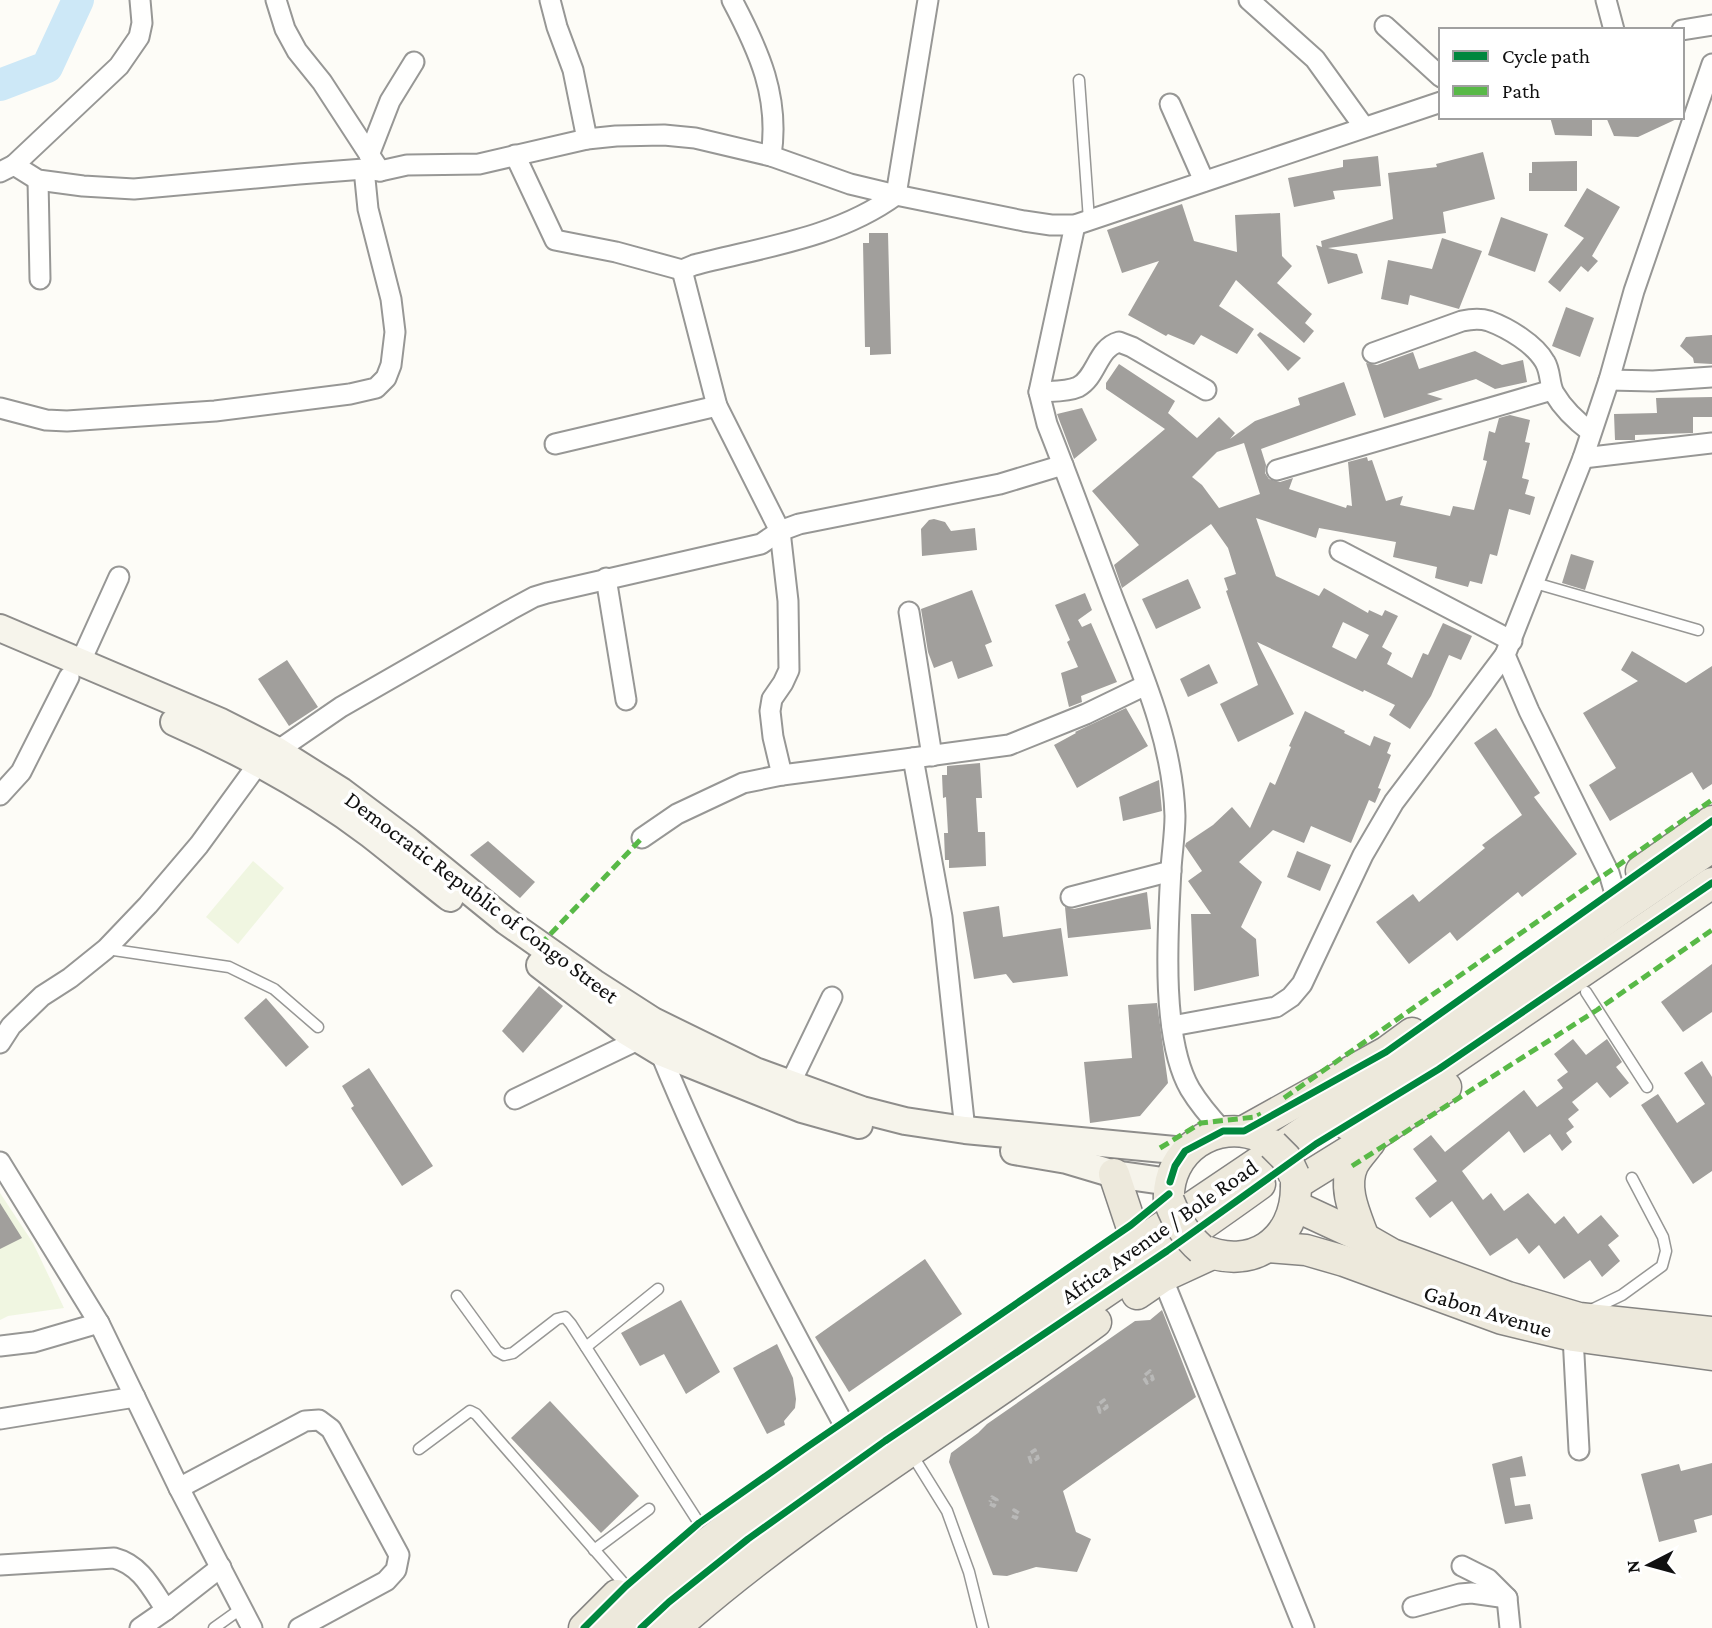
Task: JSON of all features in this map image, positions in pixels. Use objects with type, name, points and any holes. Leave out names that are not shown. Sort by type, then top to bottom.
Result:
[{"type":"main road","name":"Democratic Republic of Congo Street","points":[[0,628],[75,670]]},
{"type":"main road","name":"Democratic Republic of Congo Street","points":[[0,643],[220,722],[267,757],[341,792],[409,842],[651,1037],[802,1110],[892,1134],[1070,1150],[1185,1151]]},
{"type":"main road","points":[[1233,1131],[1259,1136],[1273,1144],[1286,1158],[1295,1188],[1285,1229],[1268,1247],[1246,1256],[1212,1253],[1189,1238],[1177,1220],[1170,1192],[1175,1166],[1185,1151],[1233,1131],[1386,1052],[1712,821]]},
{"type":"main road","name":"Africa Avenue / Bole Road","points":[[609,1628],[639,1598],[703,1546],[824,1455],[1382,1079],[1712,847]]},
{"type":"main road","name":"Africa Avenue / Bole Road","points":[[641,1628],[669,1601],[748,1539],[885,1441],[1167,1251],[1316,1144],[1438,1069],[1712,883]]},
{"type":"main road","points":[[1295,1188],[1712,905]]},
{"type":"main road","name":"Democratic Republic of Congo Street","points":[[651,1037],[862,1110],[905,1121],[1070,1150],[1114,1174],[1170,1192]]},
{"type":"main road","points":[[1364,1238],[1351,1204],[1352,1166],[1375,1135]]},
{"type":"main road","points":[[1114,1174],[1131,1225]]},
{"type":"main road","name":"Gabon Avenue","points":[[1295,1188],[1364,1238],[1392,1254],[1508,1297],[1576,1327]]},
{"type":"main road","points":[[584,1628],[626,1586],[699,1523],[1131,1225],[1170,1192]]},
{"type":"main road","name":"Gabon Avenue","points":[[1268,1247],[1306,1250],[1344,1261],[1502,1319],[1707,1343]]},
{"type":"main road","points":[[675,1628],[718,1590],[814,1517],[1162,1277],[1212,1253]]},
{"type":"street","points":[[140,0],[142,23],[139,37],[119,66],[7,169],[38,180],[134,189],[371,165],[479,164],[587,139],[664,135],[695,138],[771,156],[849,184],[896,195],[1051,225],[1082,222],[1439,103]]},
{"type":"street","points":[[276,0],[285,29],[322,82],[371,165]]},
{"type":"street","points":[[550,0],[573,70],[587,139]]},
{"type":"street","points":[[732,0],[756,46],[766,76],[775,132],[771,156]]},
{"type":"street","points":[[515,155],[555,240],[616,252],[682,270],[707,261],[824,233],[879,207],[896,195],[928,0]]},
{"type":"street","points":[[1249,0],[1315,59],[1364,127]]},
{"type":"street","points":[[1606,0],[1613,28]]},
{"type":"street","points":[[1684,30],[1712,25]]},
{"type":"street","points":[[1385,26],[1439,75]]},
{"type":"street","points":[[0,408],[46,420],[78,421],[215,411],[350,394],[376,388],[386,378],[391,365],[395,332],[391,299],[368,209],[371,165],[390,101],[414,62]]},
{"type":"street","points":[[1172,1026],[1276,1006],[1302,984],[1363,855],[1394,802],[1508,648],[1583,458],[1634,291],[1712,64]]},
{"type":"street","points":[[1170,104],[1204,181]]},
{"type":"street","points":[[38,180],[40,279]]},
{"type":"street","points":[[1082,222],[1039,392],[1048,424],[1146,685],[1166,748],[1172,778],[1175,818],[1169,974],[1172,1026],[1182,1070],[1190,1088],[1233,1131]]},
{"type":"street","points":[[682,270],[717,407],[780,531],[788,601],[789,670],[772,699],[770,711],[782,775]]},
{"type":"street","points":[[1373,353],[1462,321],[1476,318],[1488,321],[1531,345],[1544,360],[1550,373],[1552,390],[1566,410],[1591,432]]},
{"type":"street","points":[[1039,392],[1063,391],[1080,386],[1090,376],[1107,348],[1119,342],[1206,390]]},
{"type":"street","points":[[1609,380],[1653,381],[1712,376]]},
{"type":"street","points":[[1277,470],[1552,390]]},
{"type":"street","points":[[555,444],[717,407]]},
{"type":"street","points":[[1583,458],[1712,443]]},
{"type":"street","points":[[0,1043],[11,1026],[42,996],[106,949],[148,905],[199,845],[267,757],[341,707],[534,597],[606,578],[761,544],[780,531],[799,524],[1000,484],[1063,465]]},
{"type":"street","points":[[1340,551],[1508,648],[1529,711],[1609,873],[1614,890]]},
{"type":"street","points":[[0,795],[21,772],[75,670],[119,577]]},
{"type":"street","points":[[606,578],[626,700]]},
{"type":"street","points":[[909,612],[965,1130]]},
{"type":"street","points":[[642,838],[677,814],[743,783],[782,775],[1009,746],[1146,685]]},
{"type":"street","points":[[1071,897],[1171,871]]},
{"type":"street","points":[[790,1084],[832,997]]},
{"type":"street","points":[[515,1099],[651,1037],[728,1207],[843,1423]]},
{"type":"street","points":[[0,1161],[99,1324],[179,1488],[252,1628]]},
{"type":"street","points":[[1162,1277],[1304,1628]]},
{"type":"street","points":[[0,1346],[34,1342],[99,1324]]},
{"type":"street","points":[[1576,1327],[1578,1450]]},
{"type":"street","points":[[0,1419],[135,1397]]},
{"type":"street","points":[[179,1488],[305,1421],[319,1420],[331,1429],[399,1555],[398,1563],[396,1570],[386,1581],[299,1628]]},
{"type":"street","points":[[0,1565],[114,1558],[127,1561],[144,1576],[166,1610]]},
{"type":"street","points":[[1462,1566],[1488,1579],[1507,1598],[1510,1628]]},
{"type":"street","points":[[140,1628],[221,1567]]},
{"type":"street","points":[[1413,1606],[1460,1594],[1507,1598]]},
{"type":"lane","points":[[1079,80],[1082,222]]},
{"type":"lane","points":[[1535,583],[1699,630]]},
{"type":"lane","points":[[106,949],[229,967],[274,989],[318,1027]]},
{"type":"lane","points":[[1586,992],[1647,1087]]},
{"type":"lane","points":[[1576,1327],[1661,1266],[1666,1251],[1663,1237],[1632,1178]]},
{"type":"lane","points":[[586,1347],[658,1289]]},
{"type":"lane","points":[[457,1296],[497,1351],[504,1355],[513,1353],[557,1319],[565,1317],[699,1523]]},
{"type":"lane","points":[[419,1449],[470,1411],[476,1414],[626,1586]]},
{"type":"lane","points":[[911,1452],[947,1511],[969,1572],[982,1626]]},
{"type":"lane","points":[[594,1550],[649,1509]]},
{"type":"lane","points":[[214,1628],[242,1608]]},
{"type":"green space","points":[[253,861],[284,888],[238,944],[206,917]]},
{"type":"green space","points":[[0,1193],[33,1243],[64,1308],[8,1316],[0,1320]]},
{"type":"building","points":[[1551,119],[1592,119],[1592,136],[1555,135]]},
{"type":"building","points":[[1607,119],[1677,119],[1638,137],[1614,136]]},
{"type":"building","points":[[1483,152],[1495,199],[1443,212],[1446,233],[1328,248],[1357,254],[1363,273],[1328,284],[1316,245],[1322,247],[1321,241],[1393,219],[1388,173],[1437,167],[1436,164]]},
{"type":"building","points":[[1378,156],[1381,186],[1333,191],[1335,199],[1294,207],[1288,178],[1343,167],[1343,160]]},
{"type":"building","points":[[1577,161],[1577,191],[1529,191],[1532,162]]},
{"type":"building","points":[[1587,188],[1620,207],[1592,256],[1598,261],[1588,272],[1581,266],[1560,292],[1548,282],[1584,238],[1564,226]]},
{"type":"building","points":[[1182,204],[1194,241],[1237,252],[1235,215],[1280,213],[1282,256],[1292,266],[1277,283],[1312,314],[1305,323],[1314,331],[1304,343],[1236,280],[1219,306],[1254,329],[1237,354],[1201,335],[1194,345],[1168,334],[1166,336],[1128,315],[1159,261],[1122,273],[1107,230]]},
{"type":"building","points":[[1501,217],[1548,234],[1535,272],[1488,255]]},
{"type":"building","points":[[869,233],[888,233],[891,354],[870,355],[870,347],[865,347],[863,243],[869,243]]},
{"type":"building","points":[[1442,238],[1482,251],[1459,309],[1410,295],[1408,305],[1381,299],[1388,260],[1432,269]]},
{"type":"building","points":[[1566,307],[1594,318],[1580,357],[1552,346]]},
{"type":"building","points":[[1260,332],[1301,358],[1288,371],[1257,335]]},
{"type":"building","points":[[1712,335],[1712,364],[1694,363],[1693,358],[1680,346],[1686,337]]},
{"type":"building","points":[[1475,351],[1502,365],[1523,360],[1527,382],[1495,389],[1476,379],[1427,394],[1443,399],[1384,418],[1366,363],[1377,365],[1413,352],[1419,369]]},
{"type":"building","points":[[1119,364],[1175,401],[1168,413],[1197,438],[1219,417],[1235,433],[1230,439],[1255,421],[1300,405],[1298,398],[1344,382],[1356,415],[1261,449],[1266,465],[1265,473],[1269,479],[1280,482],[1293,478],[1289,489],[1346,508],[1347,505],[1352,506],[1348,462],[1367,457],[1368,461],[1372,460],[1386,501],[1403,496],[1400,505],[1450,516],[1453,506],[1474,510],[1487,461],[1483,460],[1489,431],[1495,433],[1499,418],[1510,415],[1530,420],[1525,442],[1530,443],[1522,478],[1529,480],[1525,494],[1535,497],[1530,515],[1509,509],[1497,556],[1490,554],[1482,584],[1470,581],[1468,587],[1435,578],[1437,567],[1393,557],[1396,542],[1319,528],[1316,538],[1256,518],[1276,576],[1319,596],[1324,588],[1368,613],[1369,610],[1382,616],[1385,610],[1398,616],[1382,647],[1392,653],[1387,664],[1412,678],[1423,653],[1428,655],[1443,623],[1472,636],[1461,660],[1449,655],[1431,696],[1410,729],[1389,715],[1395,705],[1257,642],[1294,714],[1238,742],[1220,704],[1258,685],[1226,591],[1228,590],[1224,578],[1236,574],[1228,548],[1211,524],[1122,588],[1114,565],[1139,545],[1092,491],[1165,429],[1106,389],[1106,383]],"holes":[[[1244,443],[1260,494],[1219,508],[1202,485],[1192,477],[1217,452]],[[1343,622],[1369,635],[1356,659],[1332,647]]]},
{"type":"building","points":[[1712,397],[1712,417],[1693,417],[1693,433],[1635,435],[1635,440],[1615,440],[1614,414],[1657,413],[1656,398]]},
{"type":"building","points":[[1082,408],[1097,440],[1074,459],[1057,414]]},
{"type":"building","points":[[929,520],[945,522],[951,531],[975,528],[977,550],[922,556],[921,529]]},
{"type":"building","points":[[1571,554],[1594,561],[1585,590],[1562,583]]},
{"type":"building","points":[[1188,579],[1201,608],[1156,629],[1142,599]]},
{"type":"building","points":[[972,590],[992,642],[985,645],[993,666],[958,679],[952,661],[934,668],[928,652],[921,609]]},
{"type":"building","points":[[1085,593],[1092,610],[1078,620],[1082,627],[1091,623],[1117,682],[1081,696],[1082,702],[1069,707],[1061,673],[1078,667],[1055,605]]},
{"type":"building","points":[[1632,651],[1686,683],[1712,666],[1712,784],[1703,790],[1692,772],[1610,821],[1589,785],[1616,768],[1583,713],[1638,681],[1621,670]]},
{"type":"building","points":[[287,660],[318,707],[289,726],[258,679]]},
{"type":"building","points":[[1209,664],[1218,683],[1188,697],[1180,679]]},
{"type":"building","points":[[1126,708],[1148,746],[1077,788],[1054,745]]},
{"type":"building","points":[[1305,711],[1370,746],[1374,736],[1391,743],[1387,753],[1391,755],[1378,788],[1381,789],[1375,803],[1369,800],[1351,843],[1311,826],[1304,843],[1273,830],[1239,862],[1262,882],[1241,927],[1256,939],[1259,976],[1194,991],[1191,914],[1211,914],[1188,881],[1202,871],[1185,846],[1186,843],[1213,825],[1232,807],[1250,828],[1270,782],[1275,785]]},
{"type":"building","points":[[1496,728],[1540,793],[1534,797],[1577,854],[1522,897],[1518,892],[1457,941],[1450,932],[1409,964],[1376,922],[1413,894],[1419,902],[1485,848],[1482,845],[1522,815],[1474,743]]},
{"type":"building","points":[[980,763],[982,798],[976,798],[978,832],[985,832],[986,866],[949,868],[949,860],[945,860],[944,833],[948,833],[942,775],[947,775],[947,766]]},
{"type":"building","points":[[1159,780],[1162,811],[1123,821],[1119,797]]},
{"type":"building","points":[[488,841],[535,882],[520,898],[470,855]]},
{"type":"building","points":[[1297,851],[1331,865],[1320,891],[1287,877]]},
{"type":"building","points":[[1147,892],[1151,929],[1068,938],[1065,907],[1074,909]]},
{"type":"building","points":[[999,906],[1003,937],[1061,928],[1068,976],[1013,983],[1006,974],[974,979],[963,912]]},
{"type":"building","points":[[1712,964],[1712,1012],[1683,1032],[1661,1002]]},
{"type":"building","points":[[539,986],[563,1006],[523,1053],[502,1031]]},
{"type":"building","points":[[266,998],[309,1047],[286,1067],[244,1018]]},
{"type":"building","points":[[1157,1003],[1168,1083],[1140,1116],[1090,1123],[1084,1062],[1132,1058],[1128,1005]]},
{"type":"building","points":[[1573,1039],[1586,1055],[1607,1039],[1622,1062],[1616,1067],[1629,1083],[1610,1098],[1597,1082],[1572,1102],[1579,1110],[1568,1119],[1574,1127],[1566,1133],[1572,1142],[1562,1151],[1550,1134],[1524,1153],[1509,1131],[1462,1171],[1483,1200],[1491,1193],[1504,1211],[1528,1193],[1555,1224],[1564,1216],[1578,1234],[1601,1215],[1619,1236],[1608,1245],[1620,1261],[1602,1277],[1590,1260],[1564,1279],[1539,1245],[1529,1254],[1517,1238],[1490,1256],[1452,1201],[1430,1218],[1415,1198],[1437,1181],[1413,1149],[1431,1135],[1445,1152],[1524,1090],[1537,1107],[1563,1088],[1557,1080],[1568,1072],[1554,1054]]},
{"type":"building","points":[[1702,1061],[1712,1077],[1712,1171],[1693,1184],[1641,1105],[1658,1094],[1677,1123],[1705,1104],[1684,1073]]},
{"type":"building","points":[[369,1068],[433,1166],[402,1186],[351,1108],[354,1106],[342,1086]]},
{"type":"building","points":[[0,1203],[22,1238],[0,1249]]},
{"type":"building","points":[[925,1259],[962,1314],[849,1392],[815,1337]]},
{"type":"building","points":[[681,1300],[720,1372],[686,1394],[664,1354],[640,1366],[621,1333]]},
{"type":"building","points":[[1162,1310],[1196,1397],[1063,1491],[1076,1532],[1091,1539],[1077,1572],[1036,1567],[1007,1576],[993,1575],[949,1462],[951,1453],[987,1424],[1135,1321],[1150,1320]]},
{"type":"building","points":[[777,1344],[793,1378],[795,1408],[784,1421],[785,1425],[767,1434],[733,1368]]},
{"type":"building","points":[[550,1401],[639,1496],[601,1533],[511,1438]]},
{"type":"building","points":[[1522,1456],[1526,1476],[1510,1478],[1515,1506],[1530,1504],[1533,1519],[1505,1524],[1492,1464]]},
{"type":"building","points":[[1712,1463],[1712,1515],[1694,1520],[1697,1532],[1659,1542],[1641,1474],[1679,1464],[1681,1471]]},
{"type":"waterway","points":[[0,85],[47,67],[78,0]]},
{"type":"marked path","points":[[1284,1098],[1712,800]]},
{"type":"marked path","points":[[540,945],[642,838]]},
{"type":"marked path","points":[[1352,1166],[1597,1010],[1712,930]]},
{"type":"marked path","points":[[1160,1148],[1201,1123],[1261,1114]]},
{"type":"cycle path","points":[[1170,1182],[1175,1166],[1185,1151],[1223,1131],[1244,1131],[1386,1052],[1712,821]]},
{"type":"cycle path","points":[[641,1628],[748,1539],[885,1441],[1167,1251],[1316,1144],[1439,1069],[1712,883]]},
{"type":"cycle path","points":[[584,1628],[626,1586],[699,1523],[1131,1225],[1169,1194]]}]
